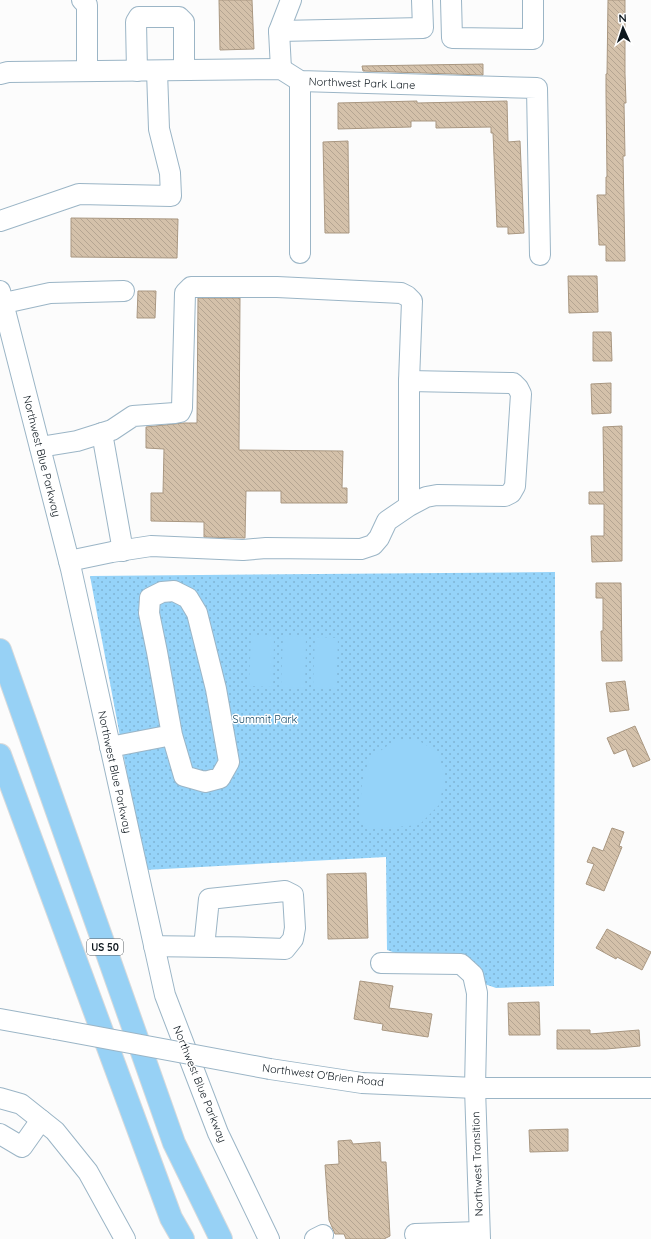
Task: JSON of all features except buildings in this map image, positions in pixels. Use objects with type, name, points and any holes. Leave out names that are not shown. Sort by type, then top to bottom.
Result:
[{"type":"highway","name":"US 50","points":[[0,650],[174,1143],[221,1239]]},
{"type":"highway","name":"US 50","points":[[0,755],[171,1218],[183,1239]]},
{"type":"street","points":[[82,0],[87,5],[87,71]]},
{"type":"street","points":[[0,74],[8,72],[281,69],[279,31],[291,0]]},
{"type":"street","points":[[279,31],[423,28],[422,0]]},
{"type":"street","points":[[451,0],[452,38],[533,39],[533,0]]},
{"type":"street","points":[[0,221],[79,194],[171,196],[170,173],[136,22],[138,18],[179,18],[184,22],[184,70]]},
{"type":"street","name":"Northwest Park Lane","points":[[281,69],[300,81],[537,88],[540,255]]},
{"type":"street","points":[[300,81],[300,253]]},
{"type":"street","points":[[40,447],[77,441],[112,430],[133,416],[180,412],[182,408],[185,293],[191,288],[277,287],[401,293],[412,301],[409,380],[409,506]]},
{"type":"street","points":[[1,300],[50,293],[124,292]]},
{"type":"street","name":"Northwest Blue Parkway","points":[[1,300],[69,561],[165,995],[218,1133],[269,1239]]},
{"type":"street","points":[[69,561],[151,546],[235,550],[266,548],[361,549],[373,545],[379,538],[387,521],[409,506],[426,497],[437,495],[505,496],[511,493],[515,486],[521,394],[518,388],[513,383],[409,380]]},
{"type":"street","points":[[102,433],[123,551]]},
{"type":"street","points":[[174,591],[188,598],[197,613],[216,689],[229,762],[220,778],[205,782],[184,776],[172,735],[157,652],[148,613],[150,598],[162,592],[174,591]]},
{"type":"street","points":[[110,747],[153,740],[172,735]]},
{"type":"street","points":[[154,946],[285,949],[293,938],[295,928],[293,895],[285,891],[210,899],[204,947]]},
{"type":"street","name":"Northwest Transition","points":[[381,963],[461,964],[473,975],[477,993],[475,1088],[480,1235]]},
{"type":"street","name":"Northwest O'Brien Road","points":[[0,1019],[270,1069],[362,1083],[475,1088],[651,1088]]},
{"type":"street","points":[[0,1098],[21,1104],[56,1131],[88,1172],[125,1239]]},
{"type":"street","points":[[0,1134],[22,1147],[41,1120]]},
{"type":"street","points":[[415,1234],[480,1235]]},
{"type":"green space","name":"Summit Park","points":[[555,572],[554,986],[496,988],[387,950],[386,857],[145,870],[90,576]]},
{"type":"green space","points":[[251,636],[274,636],[273,687],[249,686]]},
{"type":"green space","points":[[283,636],[306,637],[305,688],[281,687]]},
{"type":"green space","points":[[315,637],[338,638],[336,689],[313,688]]},
{"type":"green space","points":[[394,741],[419,741],[438,752],[445,777],[439,805],[419,825],[371,829],[359,819],[362,784],[369,759]]}]
